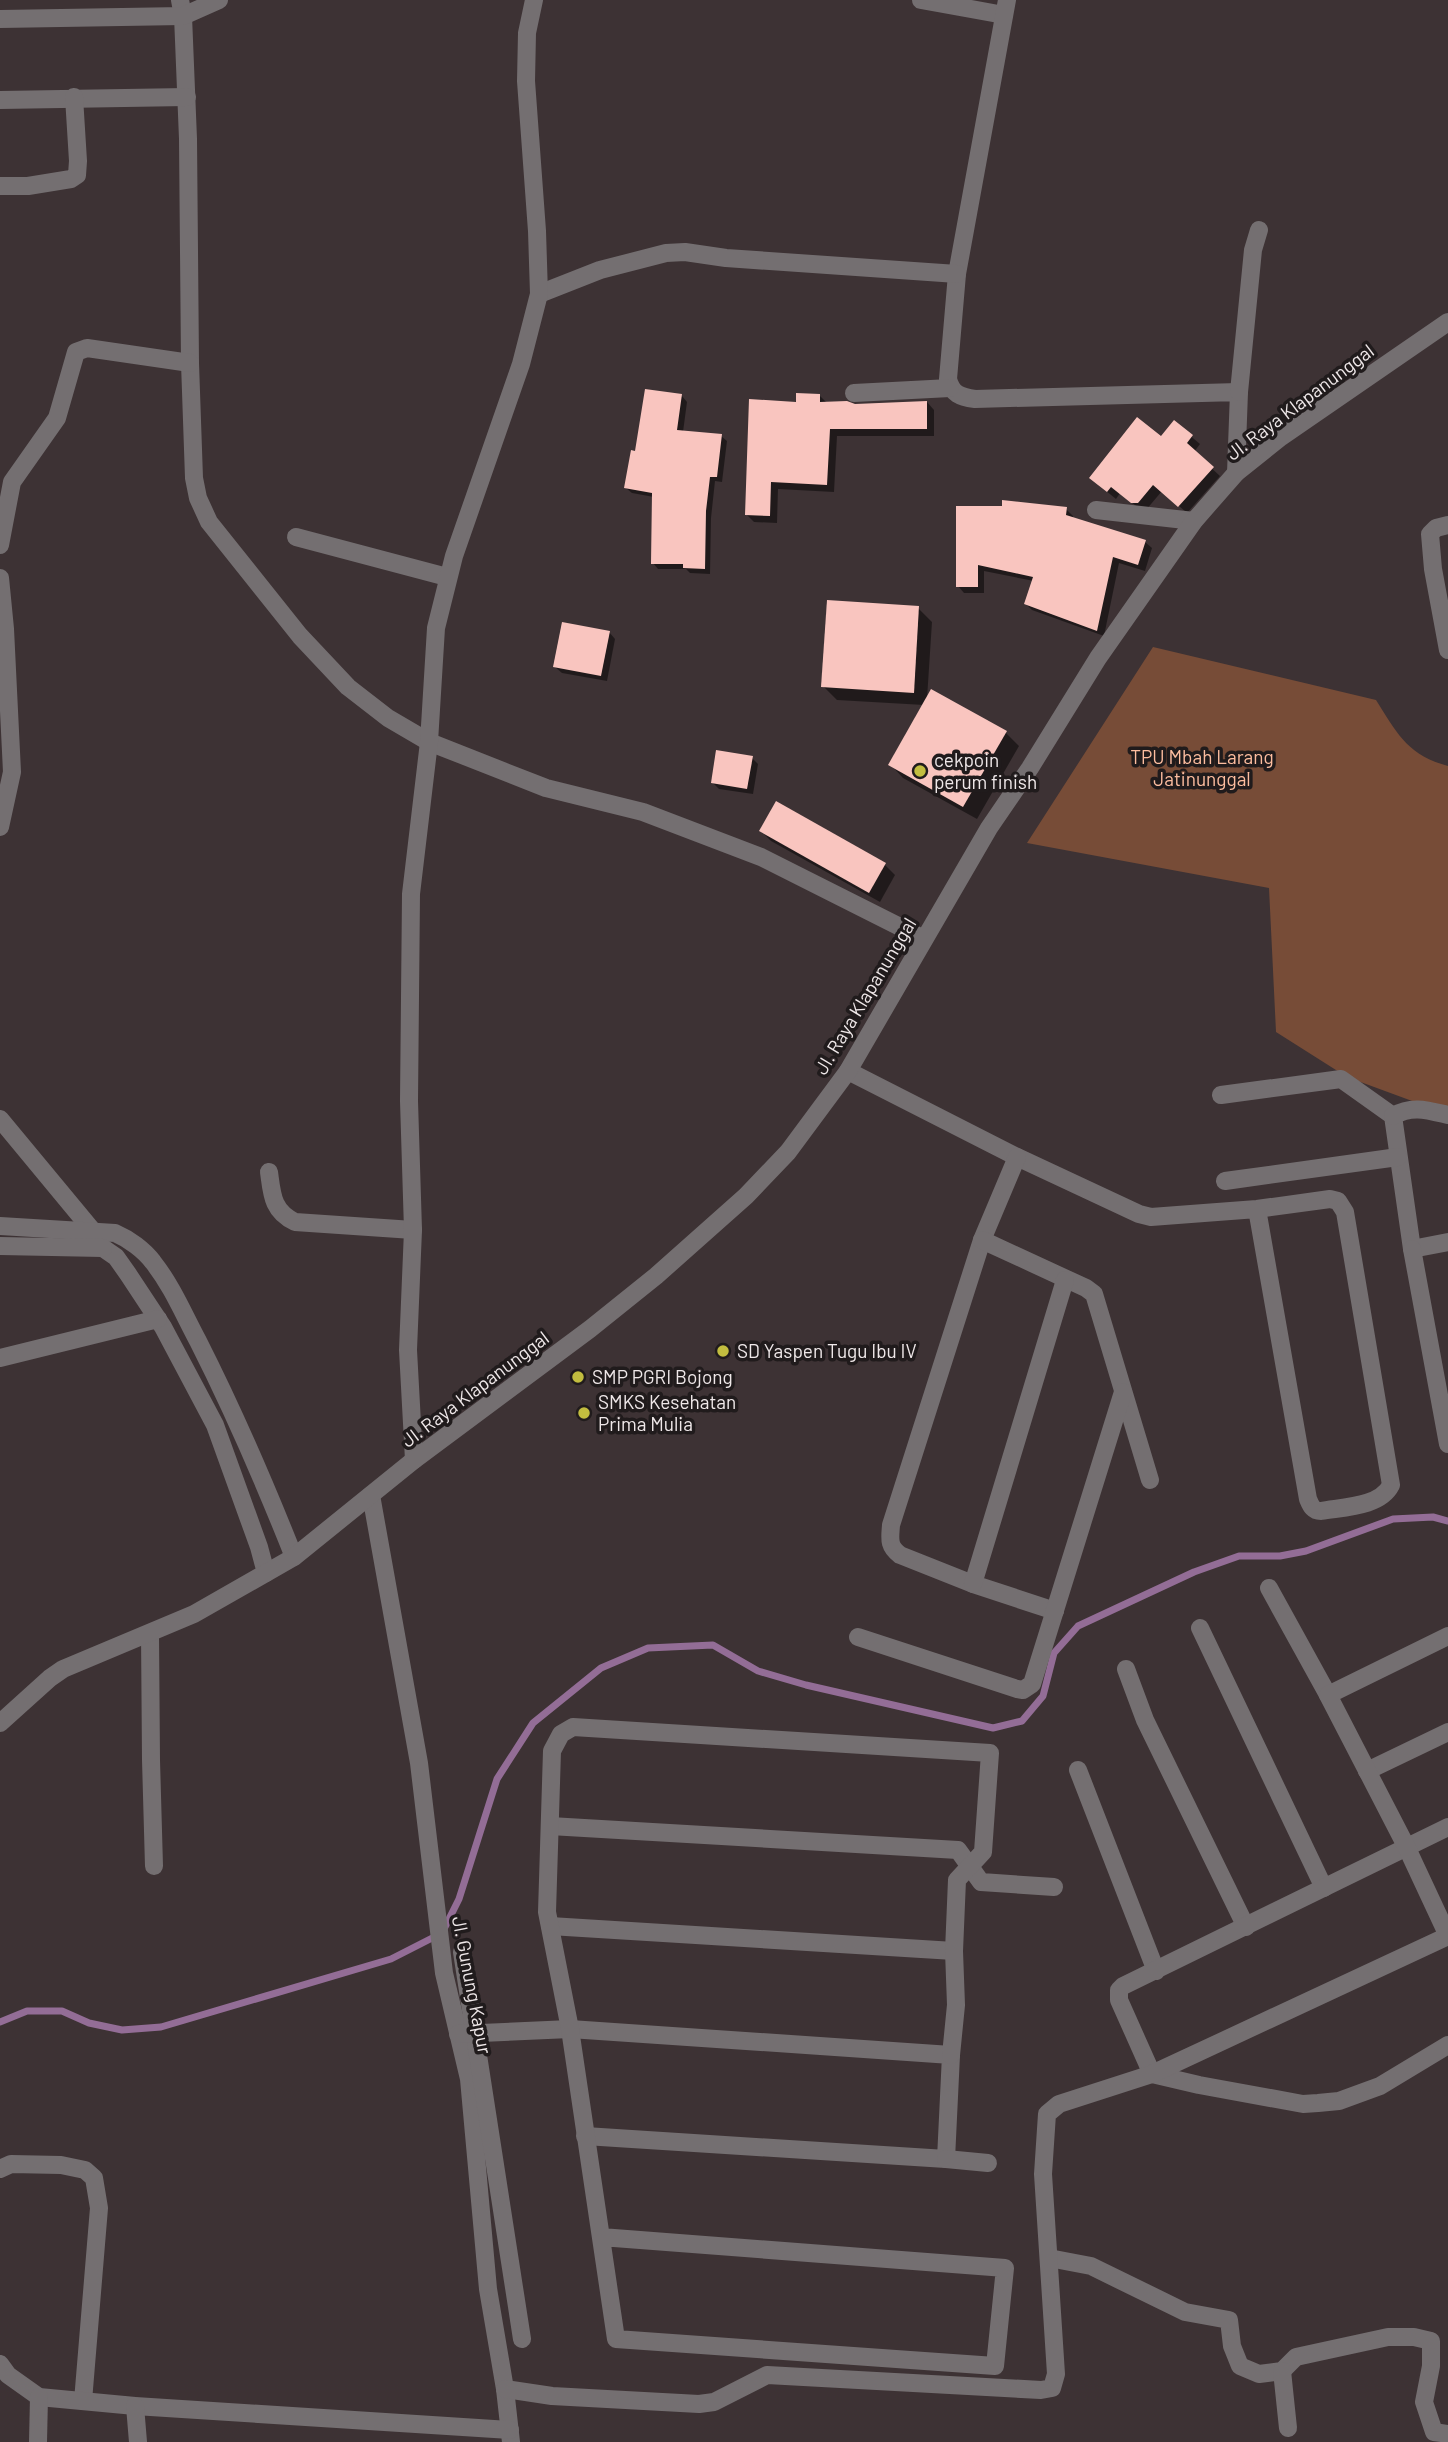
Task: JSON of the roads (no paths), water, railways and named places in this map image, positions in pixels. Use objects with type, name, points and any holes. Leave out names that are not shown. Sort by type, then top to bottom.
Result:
[{"type":"street","points":[[0,19],[182,8],[219,0]]},
{"type":"street","points":[[415,1460],[408,1350],[413,1230],[409,1101],[411,894],[429,742],[436,628],[447,578],[521,364],[539,294],[526,81],[527,33],[534,0]]},
{"type":"street","points":[[920,0],[1006,8],[957,274],[948,379],[950,388],[956,394],[975,399],[1239,392]]},
{"type":"street","points":[[182,8],[187,97],[194,478],[198,498],[209,522],[300,636],[348,687],[388,718],[429,742],[545,788],[643,812],[761,857],[924,939]]},
{"type":"street","points":[[0,186],[28,186],[71,180],[77,175],[74,97]]},
{"type":"street","points":[[0,100],[187,97]]},
{"type":"street","points":[[1236,473],[1239,392],[1253,250],[1259,230]]},
{"type":"street","points":[[539,294],[600,270],[666,253],[685,252],[726,258],[957,274]]},
{"type":"street","name":"Jl. Raya Klapanunggal","points":[[0,1723],[63,1669],[194,1614],[294,1557],[415,1460],[590,1329],[656,1276],[746,1196],[788,1152],[848,1071],[989,828],[1030,768],[1098,658],[1194,521],[1236,473],[1281,437],[1448,322]]},
{"type":"street","points":[[0,545],[12,482],[57,418],[76,352],[87,348],[190,363]]},
{"type":"street","points":[[854,393],[950,388]]},
{"type":"street","points":[[1096,510],[1194,521]]},
{"type":"street","points":[[1448,525],[1436,528],[1430,534],[1433,569],[1448,650]]},
{"type":"street","points":[[296,537],[447,578]]},
{"type":"street","points":[[0,578],[12,772],[0,827]]},
{"type":"street","points":[[848,1071],[1017,1157],[1139,1214],[1151,1217],[1258,1209],[1330,1199],[1338,1201],[1343,1205],[1391,1485],[1383,1496],[1359,1504],[1321,1511],[1312,1507],[1306,1486],[1258,1209]]},
{"type":"street","points":[[1221,1095],[1341,1079],[1393,1116],[1412,1249],[1448,1444]]},
{"type":"street","points":[[1393,1116],[1406,1108],[1422,1108],[1448,1115]]},
{"type":"street","points":[[0,1119],[92,1230],[103,1248],[116,1257],[158,1319],[215,1425],[266,1573]]},
{"type":"street","points":[[1017,1157],[982,1240],[891,1525],[890,1543],[892,1549],[900,1555],[973,1584],[1055,1611]]},
{"type":"street","points":[[1225,1181],[1398,1157]]},
{"type":"street","points":[[269,1172],[276,1208],[295,1222],[413,1230]]},
{"type":"street","points":[[0,1226],[115,1233],[126,1238],[152,1260],[172,1291],[215,1374],[259,1468],[294,1557]]},
{"type":"street","points":[[982,1240],[1094,1294],[1150,1480]]},
{"type":"street","points":[[1412,1249],[1448,1242]]},
{"type":"street","points":[[0,1246],[103,1248]]},
{"type":"street","points":[[973,1584],[1065,1280]]},
{"type":"street","points":[[0,1358],[158,1319]]},
{"type":"street","points":[[858,1637],[1017,1689],[1032,1684],[1124,1392]]},
{"type":"street","name":"Jl. Gunung Kapur","points":[[370,1495],[413,1724],[444,1973],[467,2033],[468,2078],[488,2289],[511,2436]]},
{"type":"street","points":[[505,2389],[552,2396],[699,2404],[714,2402],[767,2375],[1048,2390],[1053,2385],[1056,2374],[1044,2174],[1047,2114],[1059,2104],[1152,2074],[1448,1936],[1406,1846],[1269,1588]]},
{"type":"street","points":[[1200,1628],[1324,1888]]},
{"type":"street","points":[[150,1634],[150,1760],[154,1866]]},
{"type":"street","points":[[1328,1695],[1448,1636]]},
{"type":"street","points":[[1126,1670],[1145,1720],[1246,1927]]},
{"type":"street","points":[[601,2237],[1004,2268],[995,2366],[616,2339],[570,2029],[547,1912],[552,1751],[561,1734],[573,1727],[990,1753],[983,1852],[957,1880],[954,1951],[956,2005],[946,2159]]},
{"type":"street","points":[[1367,1771],[1448,1732]]},
{"type":"street","points":[[1078,1770],[1156,1971]]},
{"type":"street","points":[[550,1826],[958,1850],[981,1882],[1054,1887]]},
{"type":"street","points":[[1152,2074],[1119,2000],[1119,1990],[1123,1986],[1448,1826]]},
{"type":"street","points":[[550,1926],[954,1951]]},
{"type":"street","points":[[462,1952],[467,2033],[522,2339]]},
{"type":"street","points":[[467,2033],[570,2029],[951,2055]]},
{"type":"street","points":[[1152,2074],[1303,2104],[1339,2101],[1380,2086],[1448,2045]]},
{"type":"street","points":[[585,2136],[988,2163]]},
{"type":"street","points":[[0,2169],[11,2164],[61,2165],[85,2170],[94,2178],[99,2208],[83,2401]]},
{"type":"street","points":[[1049,2258],[1091,2266],[1185,2312],[1229,2320],[1232,2346],[1240,2366],[1259,2374],[1282,2371],[1296,2357],[1388,2337],[1414,2337],[1431,2341],[1431,2366],[1424,2402],[1434,2432],[1448,2434]]},
{"type":"street","points":[[0,2364],[8,2375],[39,2397],[511,2436]]},
{"type":"street","points":[[1282,2371],[1288,2428]]},
{"type":"street","points":[[38,2442],[39,2397]]},
{"type":"street","points":[[135,2406],[138,2442]]},
{"type":"waterway","points":[[0,2022],[27,2011],[62,2011],[89,2023],[122,2030],[161,2027],[391,1959],[442,1933],[459,1899],[497,1779],[533,1723],[601,1668],[648,1648],[713,1645],[758,1671],[806,1685],[993,1728],[1022,1721],[1043,1696],[1054,1653],[1078,1626],[1194,1572],[1239,1556],[1280,1556],[1306,1551],[1393,1519],[1433,1517],[1448,1521]]},
{"type":"place","name":"cekpoin perum finish","points":[[920,771]]},
{"type":"place","name":"SD Yaspen Tugu Ibu IV","points":[[723,1351]]},
{"type":"place","name":"SMP PGRI Bojong","points":[[578,1377]]},
{"type":"place","name":"SMKS Kesehatan Prima Mulia","points":[[584,1413]]},
{"type":"park label","name":"TPU Mbah Larang Jatinunggal","points":[[1202,768]]}]
